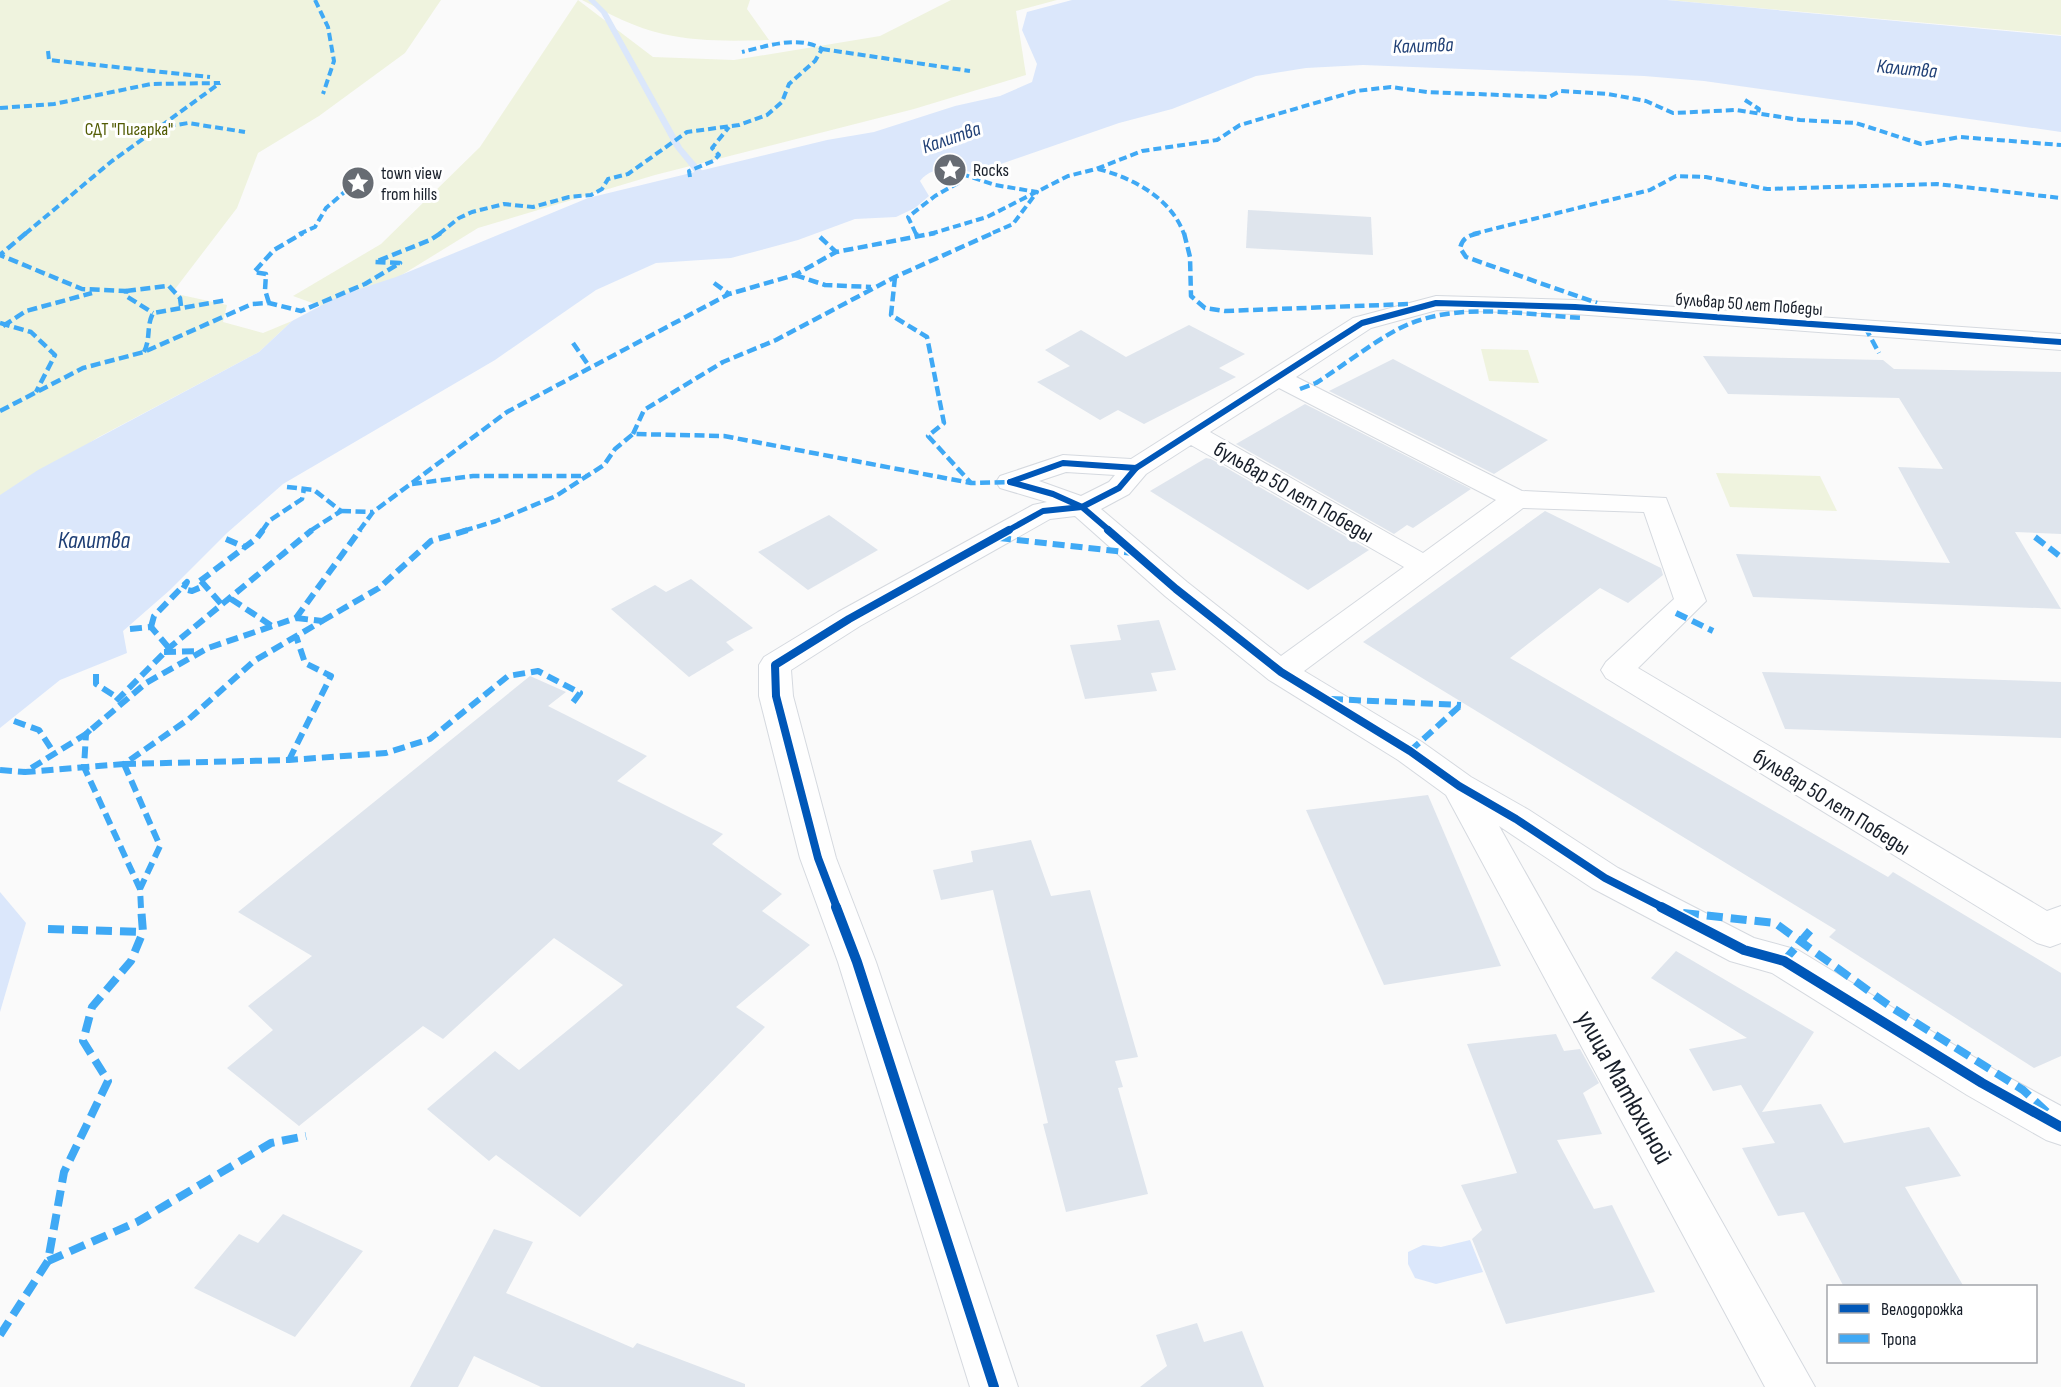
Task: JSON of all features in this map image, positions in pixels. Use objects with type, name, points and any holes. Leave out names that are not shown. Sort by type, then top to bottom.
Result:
[{"type":"street","name":"бульвар 50 лет Победы","points":[[1082,507],[1119,488],[1136,468],[1193,434],[1362,323],[1436,303],[1575,307],[2061,342]]},
{"type":"street","name":"бульвар 50 лет Победы","points":[[1279,378],[1516,499],[1656,504],[1690,601],[1617,670],[2050,932],[2061,921]]},
{"type":"street","name":"бульвар 50 лет Победы","points":[[1193,434],[1426,567]]},
{"type":"street","points":[[1136,468],[1063,463],[1010,482],[1053,494],[1082,507],[1176,589],[1281,672],[1410,751],[1458,786],[1516,819],[1605,878],[1744,950],[1784,961],[1982,1083],[2061,1127]]},
{"type":"street","points":[[1281,672],[1516,499]]},
{"type":"street","points":[[994,1387],[857,962],[818,858],[776,696],[775,665],[849,619],[1043,511],[1082,507]]},
{"type":"street","name":"улица Матюхиной","points":[[1458,786],[1791,1387]]},
{"type":"green space","name":"СДТ \"Пигарка\"","points":[[0,0],[441,0],[405,53],[319,116],[258,153],[237,208],[172,293],[227,305],[223,322],[263,333],[292,321],[259,352],[97,438],[0,503]]},
{"type":"green space","points":[[578,0],[653,57],[734,60],[880,36],[951,0],[1057,0],[1016,11],[1026,75],[914,109],[655,175],[478,228],[340,313],[293,296],[381,244],[480,147]]},
{"type":"green space","points":[[582,0],[750,0],[747,9],[769,40],[729,41],[676,37],[632,24]]},
{"type":"green space","points":[[1668,0],[2061,0],[2061,35]]},
{"type":"green space","points":[[1481,349],[1528,350],[1539,383],[1489,381]]},
{"type":"green space","points":[[1716,473],[1820,476],[1837,511],[1730,507]]},
{"type":"water","name":"Калитва","points":[[1072,0],[1667,0],[2061,36],[2061,132],[1704,81],[1644,76],[1363,65],[1306,68],[1256,76],[1172,109],[1119,123],[975,173],[953,169],[932,172],[920,181],[929,196],[915,208],[896,217],[855,219],[798,240],[731,258],[656,263],[596,290],[495,360],[283,484],[227,533],[170,590],[123,631],[127,653],[60,680],[0,728],[0,495],[38,470],[259,352],[292,321],[341,295],[396,277],[588,198],[827,140],[874,132],[955,106],[1000,96],[1032,82],[1037,64],[1022,30],[1027,12]]},
{"type":"water","points":[[0,892],[26,923],[0,1012]]},
{"type":"water","points":[[1470,1240],[1483,1272],[1436,1284],[1415,1278],[1408,1264],[1408,1252],[1423,1245],[1441,1247]]},
{"type":"building","points":[[1248,210],[1371,217],[1373,255],[1246,248]]},
{"type":"building","points":[[1189,325],[1245,354],[1219,368],[1236,377],[1144,424],[1118,410],[1100,420],[1037,382],[1070,366],[1045,350],[1081,330],[1126,357]]},
{"type":"building","points":[[1703,356],[1883,360],[1894,369],[2061,372],[2061,534],[2015,532],[2061,609],[1753,597],[1736,554],[1950,563],[1898,467],[1943,469],[1899,398],[1728,394]]},
{"type":"building","points":[[1393,359],[1548,440],[1494,474],[1329,391]]},
{"type":"building","points":[[1305,404],[1471,489],[1413,528],[1407,525],[1394,534],[1236,444]]},
{"type":"building","points":[[1206,458],[1369,550],[1308,590],[1150,491]]},
{"type":"building","points":[[1545,511],[1661,568],[1663,575],[1628,603],[1600,588],[1510,658],[1888,877],[1893,872],[2061,973],[2061,1056],[2034,1068],[1829,937],[1836,930],[1363,642]]},
{"type":"building","points":[[829,515],[878,550],[808,590],[758,552]]},
{"type":"building","points":[[691,579],[753,628],[726,642],[734,650],[689,677],[611,609],[655,585],[666,592]]},
{"type":"building","points":[[1159,620],[1176,670],[1151,673],[1157,691],[1085,699],[1070,645],[1121,640],[1117,625]]},
{"type":"building","points":[[1762,672],[2061,682],[2061,738],[1785,729]]},
{"type":"building","points":[[530,676],[566,692],[548,706],[647,756],[617,781],[723,834],[712,844],[782,894],[762,911],[810,945],[736,1007],[765,1027],[580,1217],[496,1155],[489,1161],[427,1109],[495,1051],[519,1070],[623,985],[554,938],[443,1039],[423,1026],[299,1126],[227,1068],[273,1030],[248,1006],[312,956],[238,912]]},
{"type":"building","points":[[1428,795],[1501,966],[1384,985],[1306,810]]},
{"type":"building","points":[[1031,840],[1051,896],[1090,890],[1138,1057],[1115,1061],[1123,1087],[1118,1088],[1148,1194],[1066,1212],[1043,1124],[1048,1123],[993,890],[941,900],[933,870],[973,862],[971,851]]},
{"type":"building","points":[[1676,951],[1814,1032],[1762,1112],[1821,1104],[1844,1143],[1929,1127],[1961,1176],[1905,1187],[1963,1285],[1843,1285],[1804,1212],[1778,1216],[1742,1148],[1775,1143],[1741,1085],[1713,1091],[1689,1049],[1747,1038],[1651,978]]},
{"type":"building","points":[[1556,1034],[1564,1051],[1580,1049],[1599,1083],[1583,1093],[1602,1134],[1557,1140],[1594,1209],[1612,1205],[1655,1292],[1506,1324],[1472,1239],[1482,1230],[1461,1185],[1517,1173],[1467,1044]]},
{"type":"building","points":[[283,1214],[363,1251],[295,1337],[194,1288],[239,1234],[258,1243]]},
{"type":"building","points":[[494,1229],[533,1242],[506,1293],[633,1348],[637,1343],[745,1384],[745,1387],[541,1387],[474,1356],[458,1387],[410,1387]]},
{"type":"building","points":[[1197,1323],[1204,1342],[1242,1331],[1264,1387],[1140,1387],[1167,1366],[1156,1335]]},
{"type":"waterway","points":[[591,0],[604,12],[679,148],[708,183]]},
{"type":"marked path","points":[[315,0],[328,27],[334,61],[323,94]]},
{"type":"marked path","points":[[0,411],[83,368],[144,352],[252,304],[269,303],[301,311],[365,284],[400,263],[375,262],[430,240],[453,225],[459,218],[472,212],[504,204],[533,207],[569,197],[591,195],[602,189],[608,179],[628,174],[687,132],[697,129],[725,128],[767,115],[782,102],[789,84],[815,61],[822,49],[815,45],[795,42],[742,52]]},
{"type":"marked path","points":[[822,49],[970,71]]},
{"type":"marked path","points":[[48,51],[49,60],[210,77]]},
{"type":"marked path","points":[[0,108],[36,107],[141,85],[180,82],[220,83]]},
{"type":"marked path","points":[[161,126],[220,83]]},
{"type":"marked path","points":[[296,618],[373,512],[507,412],[729,294],[795,275],[836,252],[918,238],[987,217],[1068,176],[1096,169],[1142,151],[1217,140],[1240,125],[1356,91],[1391,87],[1427,92],[1549,97],[1560,91],[1608,94],[1646,101],[1673,113],[1736,110],[1800,120],[1856,123],[1921,144],[1960,137],[2061,145]]},
{"type":"marked path","points":[[1745,100],[1759,109],[1757,115]]},
{"type":"marked path","points":[[153,313],[126,296],[126,291],[82,289],[0,255],[112,161],[158,128],[188,123],[245,132]]},
{"type":"marked path","points":[[690,177],[689,171],[713,161],[719,155],[712,148],[729,127]]},
{"type":"marked path","points":[[1098,169],[1127,178],[1141,186],[1165,205],[1175,217],[1188,245],[1191,296],[1205,308],[1225,311],[1409,304]]},
{"type":"marked path","points":[[633,434],[644,410],[723,362],[776,340],[895,277],[1013,224],[1037,192],[995,185],[950,170]]},
{"type":"marked path","points":[[918,238],[908,217],[935,196],[958,183],[950,174],[955,176]]},
{"type":"marked path","points":[[1597,303],[1466,257],[1460,248],[1462,241],[1467,236],[1571,208],[1650,190],[1676,176],[1706,177],[1767,189],[1937,184],[2061,198]]},
{"type":"marked path","points":[[269,303],[265,290],[266,274],[254,272],[260,263],[289,240],[315,227],[326,208],[355,183]]},
{"type":"marked path","points":[[820,237],[836,252]]},
{"type":"marked path","points":[[795,275],[825,285],[871,287]]},
{"type":"marked path","points":[[895,277],[891,315],[927,337],[944,423],[928,436],[971,483]]},
{"type":"marked path","points":[[714,283],[729,294]]},
{"type":"marked path","points":[[126,291],[166,286]]},
{"type":"marked path","points":[[169,286],[180,298],[181,306]]},
{"type":"marked path","points":[[3,326],[26,311],[92,293]]},
{"type":"marked path","points":[[144,352],[150,340],[147,326],[153,313],[181,306],[227,300]]},
{"type":"marked path","points":[[1300,389],[1316,383],[1408,324],[1427,318],[1471,313],[1583,318]]},
{"type":"marked path","points":[[0,323],[31,332],[55,355],[36,392]]},
{"type":"marked path","points":[[1865,327],[1879,353]]},
{"type":"marked path","points":[[573,343],[589,366]]},
{"type":"marked path","points":[[322,621],[379,588],[431,541],[496,521],[556,496],[604,465],[615,449],[633,434],[724,436],[971,483],[1010,482]]},
{"type":"marked path","points":[[412,484],[473,476],[586,476]]},
{"type":"marked path","points":[[116,701],[169,648],[320,523],[341,511],[314,490],[287,487]]},
{"type":"marked path","points":[[200,581],[257,538],[269,521],[302,499],[304,489]]},
{"type":"marked path","points":[[341,511],[373,512]]},
{"type":"marked path","points":[[2035,537],[2061,557]]},
{"type":"marked path","points":[[999,538],[1133,553]]},
{"type":"marked path","points":[[226,539],[245,547]]},
{"type":"marked path","points":[[201,581],[223,606]]},
{"type":"marked path","points":[[151,627],[154,616],[187,582],[183,589],[192,591],[206,585]]},
{"type":"marked path","points":[[231,599],[272,626]]},
{"type":"marked path","points":[[1676,613],[1713,631]]},
{"type":"marked path","points":[[0,1335],[48,1261],[64,1172],[108,1081],[83,1041],[92,1007],[131,961],[143,932],[140,889],[160,846],[124,764],[25,772],[86,734],[146,683],[208,648],[296,618],[322,621],[254,661],[189,719],[124,764]]},
{"type":"marked path","points":[[130,629],[151,627],[169,648]]},
{"type":"marked path","points":[[289,760],[331,676],[305,663],[296,636]]},
{"type":"marked path","points":[[164,652],[200,651]]},
{"type":"marked path","points":[[124,764],[289,760],[386,753],[430,739],[508,676],[538,671],[580,693],[571,705]]},
{"type":"marked path","points":[[96,674],[96,684],[118,698]]},
{"type":"marked path","points":[[1331,699],[1461,705]]},
{"type":"marked path","points":[[1410,751],[1461,705]]},
{"type":"marked path","points":[[14,721],[39,730],[54,753]]},
{"type":"marked path","points":[[90,730],[86,734],[84,767],[140,889]]},
{"type":"marked path","points":[[0,770],[25,772]]},
{"type":"marked path","points":[[1683,913],[1775,923],[1891,1007],[2023,1090],[2048,1113]]},
{"type":"marked path","points":[[1784,961],[1814,926]]},
{"type":"marked path","points":[[48,929],[143,932]]},
{"type":"marked path","points":[[48,1261],[137,1222],[271,1143],[306,1136]]},
{"type":"cycle path","points":[[1010,482],[1063,463],[1136,468],[1362,323],[1436,303],[1575,307],[2061,342]]},
{"type":"cycle path","points":[[994,1387],[857,962],[818,858],[776,696],[775,665],[849,619],[1043,511],[1082,507],[1119,488],[1136,468]]},
{"type":"cycle path","points":[[1010,482],[1053,494],[1082,507],[1176,589],[1281,672],[1410,751],[1459,786],[1516,819],[1605,878],[1744,950],[1784,961],[1982,1083],[2061,1127]]},
{"type":"place","name":"Rocks","points":[[950,170]]},
{"type":"place","name":"town view from hills","points":[[358,183]]}]
